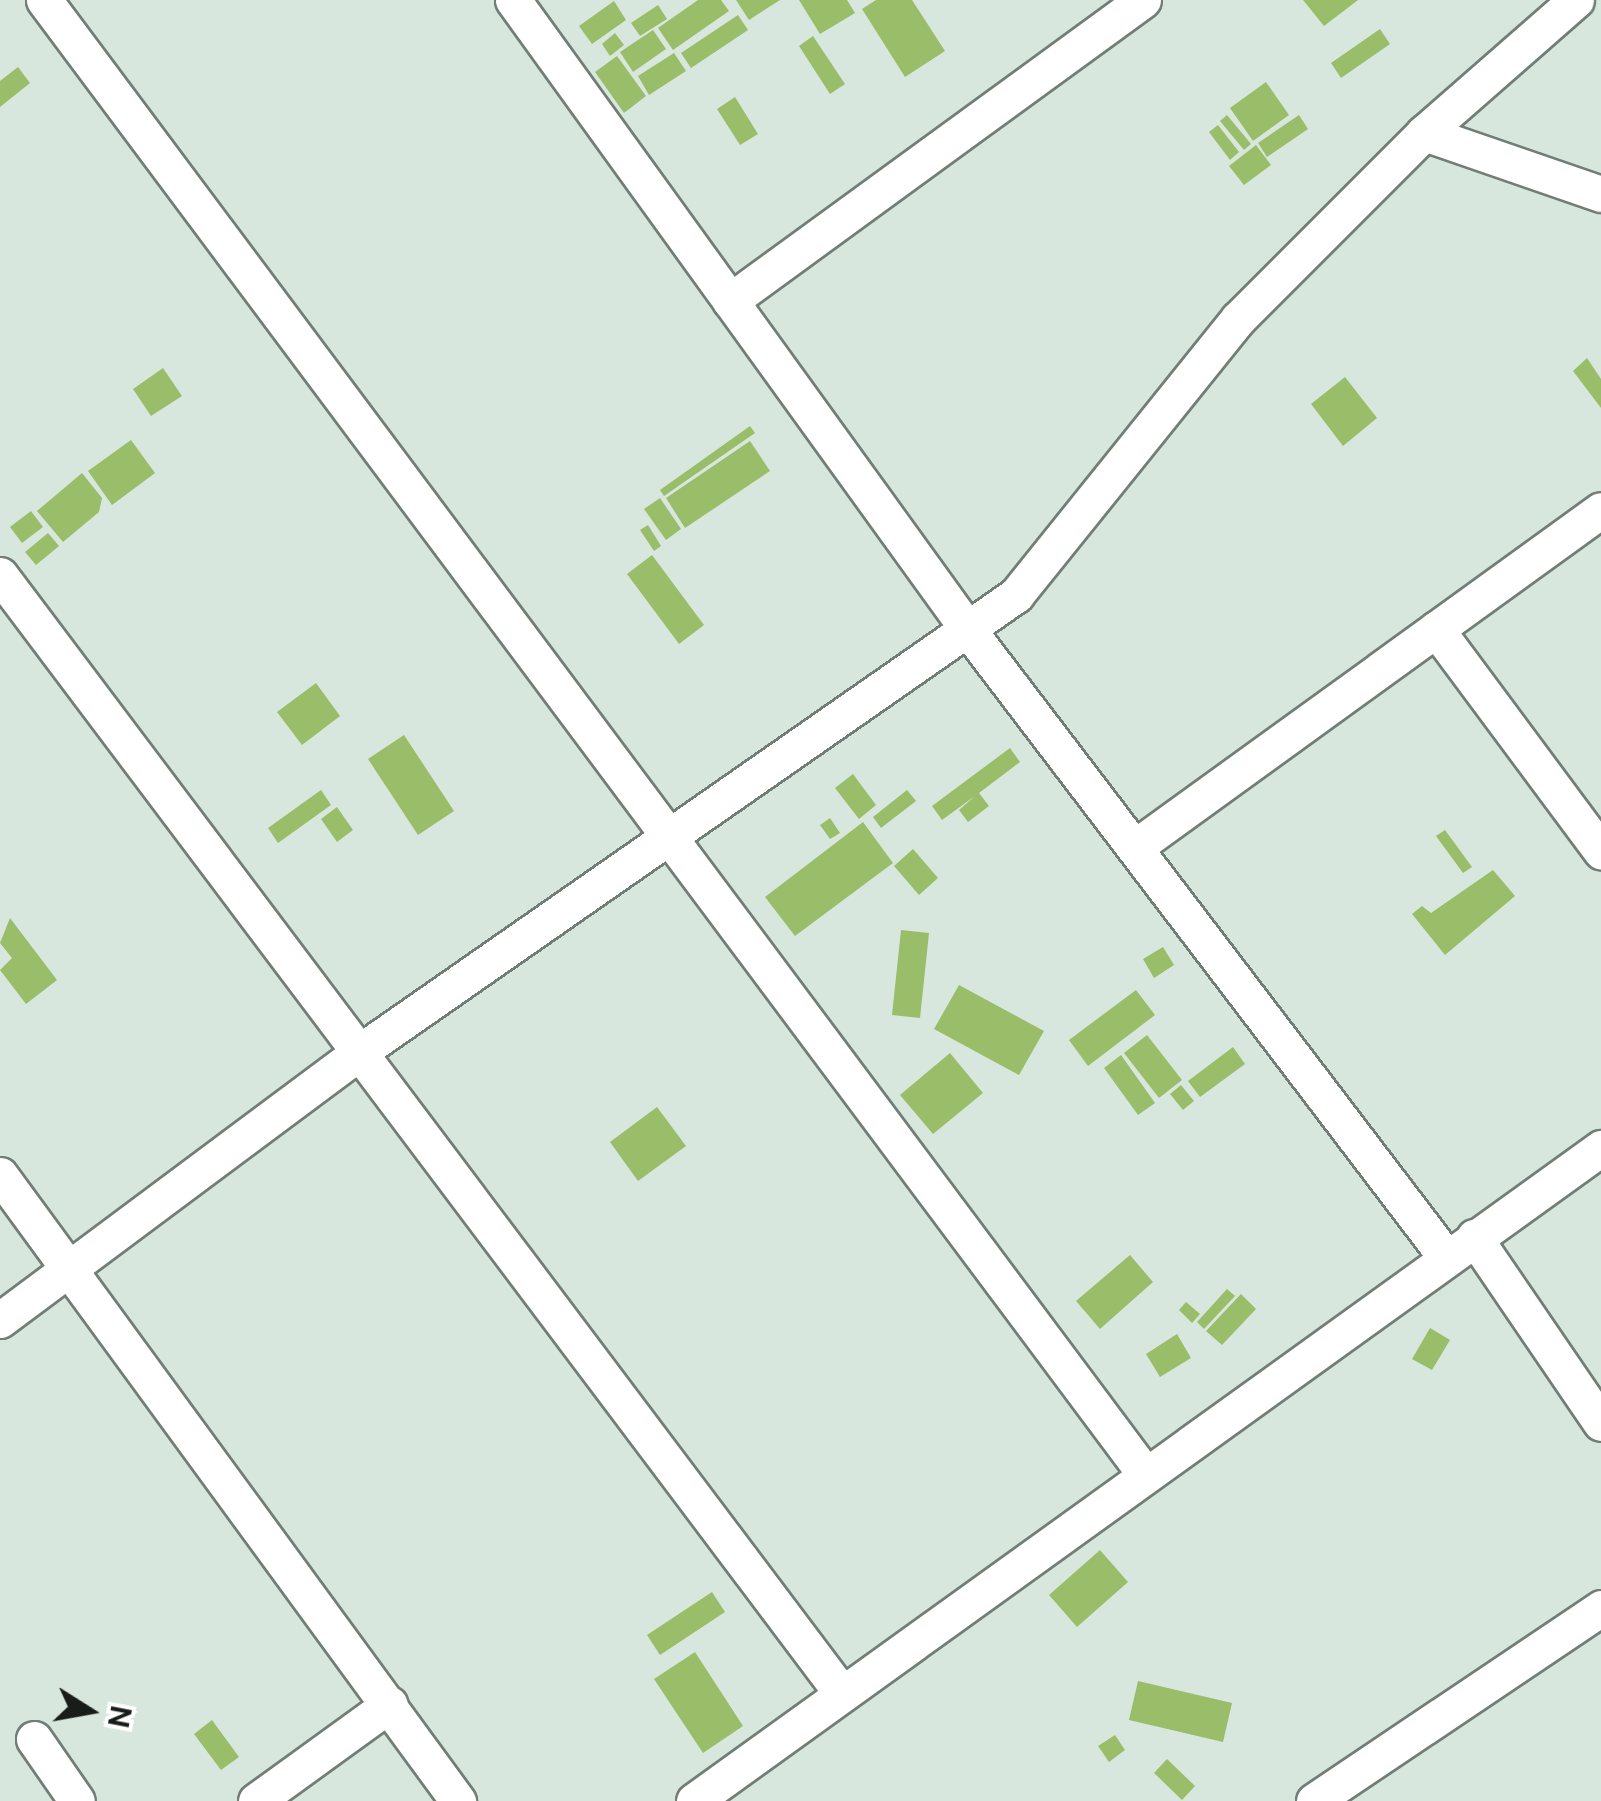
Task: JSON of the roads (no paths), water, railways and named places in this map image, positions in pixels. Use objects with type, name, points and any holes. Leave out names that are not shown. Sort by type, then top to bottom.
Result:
[{"type":"street","points":[[44,0],[667,840],[1143,1472]]},
{"type":"street","points":[[513,0],[970,631],[1601,1423]]},
{"type":"street","points":[[730,301],[1143,0]]},
{"type":"street","points":[[0,1320],[358,1053],[970,631],[1016,595],[1238,319],[1424,133],[1576,0]]},
{"type":"street","points":[[1424,133],[1601,194]]},
{"type":"street","points":[[1138,845],[1601,510]]},
{"type":"street","points":[[0,575],[840,1691]]},
{"type":"street","points":[[1436,629],[1601,851]]},
{"type":"street","points":[[694,1801],[1143,1472],[1601,1148]]},
{"type":"street","points":[[0,1175],[458,1801]]},
{"type":"street","points":[[1314,1801],[1601,1608]]},
{"type":"street","points":[[256,1801],[390,1704]]},
{"type":"street","points":[[34,1740],[77,1801]]}]
